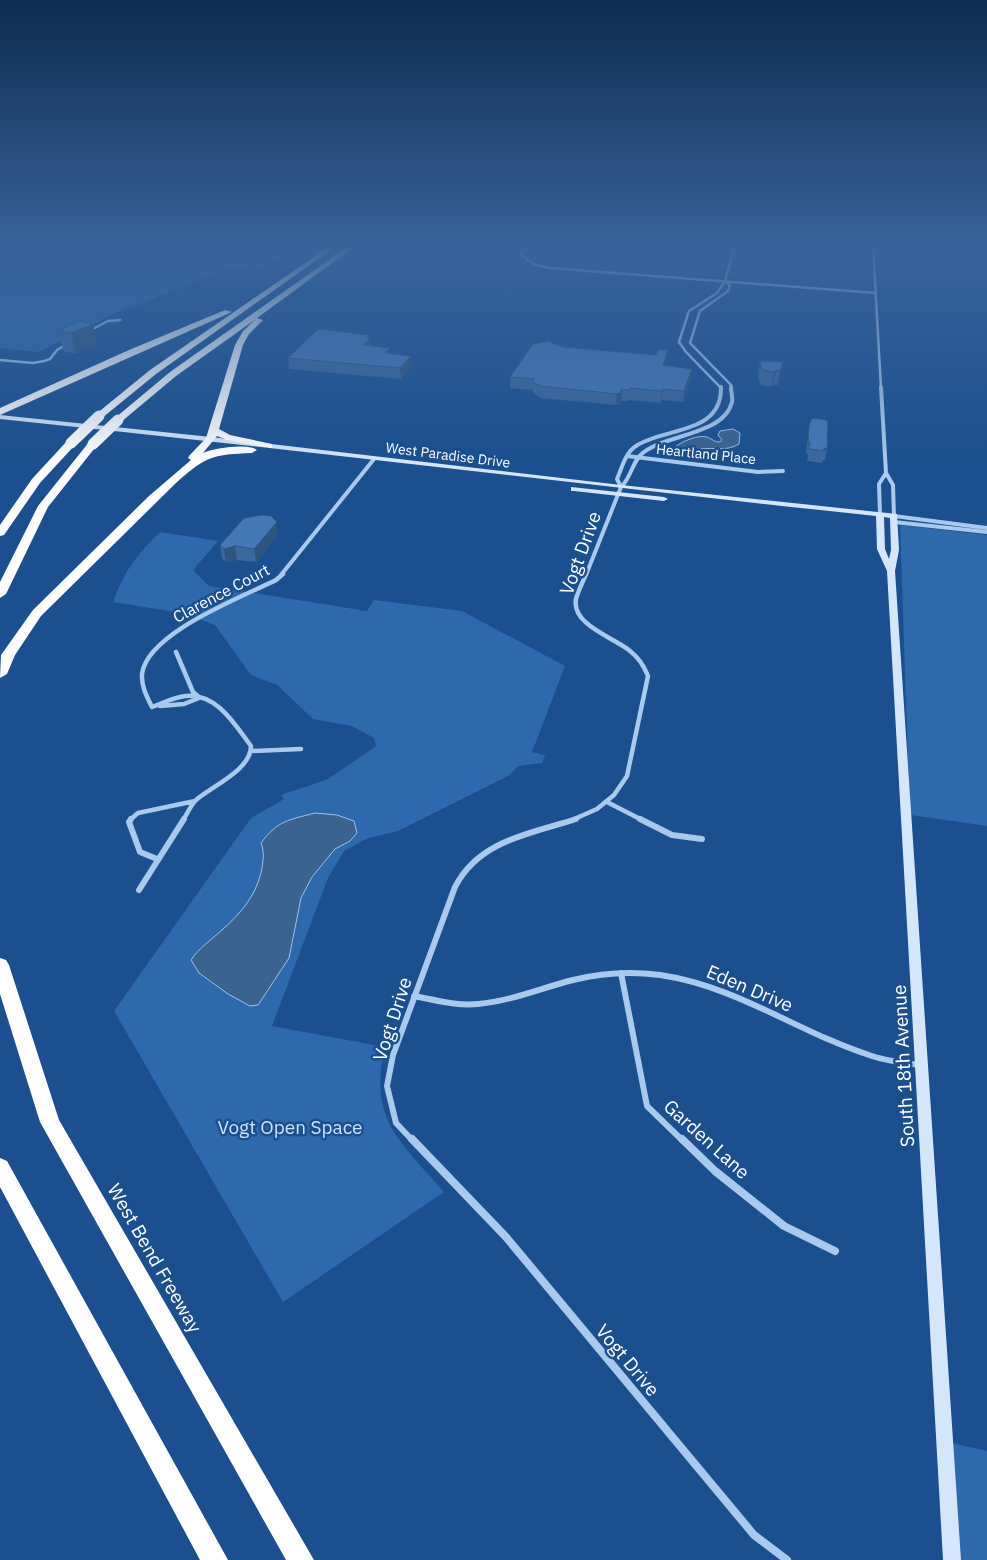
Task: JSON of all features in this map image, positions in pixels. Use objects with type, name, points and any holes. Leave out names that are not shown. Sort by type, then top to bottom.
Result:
[{"type":"highway","points":[[0,412],[141,348],[214,318]]},
{"type":"highway","points":[[0,533],[36,481],[99,416],[153,372],[230,318]]},
{"type":"highway","points":[[0,594],[43,506],[93,444],[118,420],[188,364],[252,318]]},
{"type":"highway","points":[[0,674],[8,655],[37,613],[171,482],[210,438],[233,360],[246,333],[262,318]]},
{"type":"highway","points":[[0,407],[25,400]]},
{"type":"highway","points":[[210,438],[227,437],[268,446]]},
{"type":"highway","points":[[171,482],[210,454],[221,451],[252,450]]},
{"type":"highway","name":"West Bend Freeway","points":[[0,965],[50,1122],[301,1560]]},
{"type":"highway","points":[[0,1167],[216,1560]]},
{"type":"street","points":[[620,491],[617,479],[627,456],[643,442],[692,427],[707,420],[716,412],[722,391],[721,386],[686,352],[679,342],[687,318]]},
{"type":"street","points":[[620,491],[630,481],[638,458],[650,448],[664,441],[710,426],[727,413],[732,399],[731,385],[690,343],[697,318]]},
{"type":"street","name":"South 18th Avenue","points":[[877,318],[886,473],[893,485],[895,550],[891,571],[910,906],[915,951],[952,1560]]},
{"type":"street","points":[[86,333],[108,321],[120,320]]},
{"type":"street","points":[[0,360],[33,363],[44,361],[54,356],[53,352],[71,341]]},
{"type":"street","name":"West Paradise Drive","points":[[0,417],[210,438],[252,450],[894,519]]},
{"type":"street","name":"West Paradise Drive","points":[[0,423],[210,438]]},
{"type":"street","name":"West Paradise Drive","points":[[268,446],[372,462]]},
{"type":"street","name":"Heartland Place","points":[[627,456],[758,472],[783,471]]},
{"type":"street","name":"Clarence Court","points":[[199,698],[184,704],[152,707],[144,696],[142,676],[145,664],[156,646],[168,636],[194,621],[276,580],[287,570],[372,462]]},
{"type":"street","name":"South 18th Avenue","points":[[886,473],[879,484],[881,549],[891,571]]},
{"type":"street","name":"Vogt Drive","points":[[620,491],[575,604],[585,622],[626,647],[645,666],[648,676],[627,776],[622,788],[607,802],[589,814],[518,837],[493,849],[473,861],[459,878],[450,897],[393,1055],[387,1086],[396,1123],[506,1238],[754,1535],[788,1560]]},
{"type":"street","points":[[894,519],[987,530]]},
{"type":"street","points":[[138,890],[195,801],[241,767],[251,751],[251,746],[217,704],[199,698],[193,692],[176,652]]},
{"type":"street","points":[[251,751],[300,749]]},
{"type":"street","points":[[157,859],[140,852],[129,822],[132,817],[138,813],[195,801]]},
{"type":"street","points":[[607,802],[672,835],[702,839]]},
{"type":"street","name":"Eden Drive","points":[[414,996],[454,1003],[477,1004],[517,997],[589,977],[621,973],[658,974],[691,979],[731,992],[866,1054],[922,1066]]},
{"type":"street","name":"Garden Lane","points":[[621,973],[647,1106],[715,1170],[784,1226],[835,1251]]},
{"type":"green space","points":[[0,318],[106,318],[39,352],[0,348]]},
{"type":"green space","points":[[900,525],[987,535],[987,826],[910,815]]},
{"type":"green space","name":"Vogt Open Space","points":[[160,532],[218,541],[193,570],[209,586],[367,611],[374,600],[462,611],[565,666],[532,752],[545,755],[542,763],[518,766],[510,775],[398,831],[366,839],[344,851],[328,878],[272,1026],[385,1047],[381,1072],[381,1093],[385,1112],[392,1128],[402,1143],[444,1192],[283,1302],[114,1011],[251,818],[284,799],[281,795],[328,779],[376,746],[374,738],[352,726],[313,719],[277,685],[251,675],[215,625],[182,613],[113,602],[127,572]],"holes":[[[315,813],[354,821],[356,833],[350,841],[335,849],[312,877],[301,898],[295,918],[293,942],[267,993],[197,952],[223,930],[246,906],[257,887],[265,853],[283,822]]]},
{"type":"green space","points":[[951,1443],[987,1451],[987,1560],[960,1560]]},
{"type":"shaded area","points":[[733,429],[740,433],[739,444],[725,449],[684,451],[674,448],[696,437],[705,437],[720,442],[722,440],[718,435],[720,431]]},
{"type":"shaded area","points":[[315,813],[337,815],[354,821],[357,833],[350,841],[335,849],[312,877],[301,898],[289,958],[258,1005],[250,1006],[228,994],[199,973],[191,960],[201,948],[235,918],[251,897],[261,873],[263,854],[261,843],[267,835],[285,822]]},
{"type":"building","points":[[80,321],[93,324],[71,333],[59,330]]},
{"type":"building","points":[[318,329],[369,335],[366,338],[371,338],[363,345],[390,348],[385,353],[411,356],[400,368],[288,358]]},
{"type":"building","points":[[548,341],[563,347],[656,355],[658,349],[668,350],[663,365],[692,369],[684,391],[630,388],[629,390],[622,389],[617,394],[541,386],[533,382],[535,379],[510,377],[533,344]]},
{"type":"building","points":[[760,361],[783,362],[780,371],[776,370],[774,372],[761,368]]},
{"type":"building","points":[[812,418],[828,422],[827,449],[824,448],[824,451],[809,449],[809,425]]},
{"type":"building","points":[[261,515],[271,516],[277,522],[254,549],[235,546],[224,549],[220,545],[244,518]]}]
